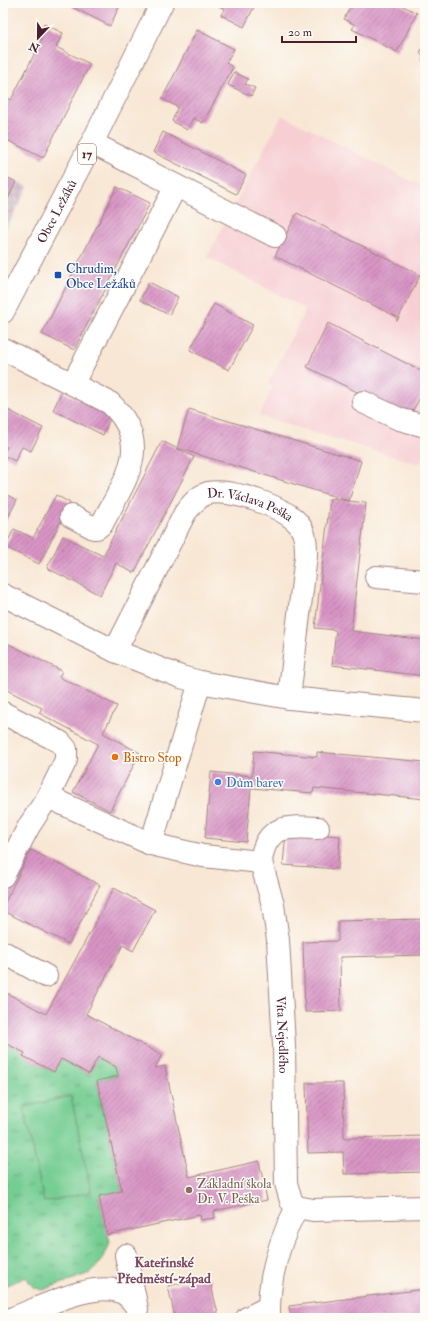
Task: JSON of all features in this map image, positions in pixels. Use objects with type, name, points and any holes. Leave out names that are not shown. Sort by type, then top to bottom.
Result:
[{"type":"street","name":"Obce Ležáků","points":[[3,312],[92,143],[162,3]]},
{"type":"street","points":[[92,143],[275,236]]},
{"type":"street","points":[[73,383],[176,186]]},
{"type":"street","points":[[3,349],[98,396],[119,411],[130,429],[134,447],[128,473],[99,526],[94,528],[71,516]]},
{"type":"street","points":[[363,402],[399,419],[425,426]]},
{"type":"street","name":"Dr. Václava Peška","points":[[115,651],[191,504],[206,494],[218,492],[231,494],[274,506],[286,512],[295,520],[305,535],[306,556],[289,698]]},
{"type":"street","points":[[376,577],[425,581]]},
{"type":"street","points":[[3,595],[115,651],[152,667],[200,682],[289,698],[425,711]]},
{"type":"street","points":[[151,844],[200,682]]},
{"type":"street","points":[[3,713],[60,742],[68,754],[48,797],[29,826],[3,876]]},
{"type":"street","points":[[48,797],[151,844],[203,856],[261,862],[264,846],[276,831],[293,826],[318,828]]},
{"type":"street","name":"Víta Nejedlého","points":[[261,862],[273,905],[278,940],[284,1045],[286,1183],[291,1201],[297,1206]]},
{"type":"street","points":[[3,952],[46,976]]},
{"type":"street","points":[[247,1318],[269,1313],[277,1253],[284,1232],[297,1206],[313,1210],[425,1207]]},
{"type":"street","points":[[126,1255],[137,1312]]},
{"type":"street","points":[[13,1318],[79,1294],[99,1290],[122,1292],[129,1297],[137,1312]]},
{"type":"shaded area","points":[[282,115],[425,188],[425,453],[419,464],[259,416],[273,387],[268,384],[306,309],[207,257]]},
{"type":"shaded area","points":[[3,175],[28,187],[3,235]]},
{"type":"green space","points":[[3,1042],[25,1053],[24,1056],[54,1072],[61,1059],[89,1074],[98,1057],[116,1067],[118,1076],[97,1081],[122,1191],[99,1197],[110,1243],[102,1261],[90,1273],[43,1290],[33,1287],[26,1277],[3,1287]]},
{"type":"green space","points":[[71,1096],[91,1192],[44,1202],[24,1107]]},
{"type":"building","points":[[74,3],[121,3],[110,26],[72,7]]},
{"type":"building","points":[[213,3],[256,3],[244,27],[221,15],[225,9]]},
{"type":"building","points":[[352,3],[397,3],[417,13],[397,52],[352,29],[355,25],[344,19]]},
{"type":"building","points":[[44,24],[63,33],[56,47],[90,64],[43,158],[3,138],[3,96],[11,100],[42,39],[38,37]]},
{"type":"building","points":[[197,30],[234,49],[226,63],[233,67],[203,123],[193,118],[187,130],[172,121],[178,107],[162,99]]},
{"type":"building","points":[[425,43],[425,56],[420,53]]},
{"type":"building","points":[[234,72],[248,79],[245,84],[255,88],[251,96],[228,85]]},
{"type":"building","points":[[163,132],[246,175],[236,194],[153,152]]},
{"type":"building","points":[[3,175],[16,182],[7,201],[3,199]]},
{"type":"building","points":[[117,187],[150,203],[74,350],[42,334]]},
{"type":"building","points":[[297,213],[420,275],[397,321],[397,317],[275,256]]},
{"type":"building","points":[[149,282],[178,297],[169,315],[140,300]]},
{"type":"building","points":[[214,304],[253,325],[229,370],[190,350]]},
{"type":"building","points":[[328,323],[425,373],[425,388],[409,418],[307,367]]},
{"type":"building","points":[[62,391],[111,416],[103,435],[53,410]]},
{"type":"building","points":[[4,408],[43,428],[31,451],[22,447],[15,461],[3,455],[7,447],[3,445]]},
{"type":"building","points":[[189,409],[361,461],[349,501],[177,448]]},
{"type":"building","points":[[162,441],[194,457],[134,573],[116,563],[100,595],[47,568],[63,536],[103,556]]},
{"type":"building","points":[[3,493],[17,500],[3,527]]},
{"type":"building","points":[[56,495],[70,503],[39,564],[5,547],[14,529],[33,538]]},
{"type":"building","points":[[330,499],[366,503],[351,631],[425,640],[425,676],[332,665],[336,630],[315,628]]},
{"type":"building","points":[[3,641],[62,671],[59,677],[117,706],[103,733],[140,753],[110,811],[73,792],[98,744],[39,713],[42,708],[3,688]]},
{"type":"building","points":[[254,751],[317,757],[317,752],[425,762],[425,799],[314,788],[313,793],[251,788],[246,842],[205,838],[211,772],[252,776]]},
{"type":"building","points":[[286,832],[340,836],[338,869],[283,865]]},
{"type":"building","points":[[31,850],[100,885],[69,944],[3,911],[3,906]]},
{"type":"building","points":[[114,888],[155,910],[133,951],[123,945],[86,1014],[162,1055],[155,1068],[165,1066],[189,1177],[259,1161],[267,1200],[214,1211],[215,1218],[201,1220],[200,1215],[107,1235],[99,1196],[122,1191],[97,1081],[118,1076],[116,1067],[98,1057],[89,1074],[61,1059],[54,1072],[23,1056],[25,1053],[3,1042],[3,991],[46,1014]]},
{"type":"building","points":[[425,919],[425,955],[340,957],[341,1011],[305,1012],[303,942],[338,941],[338,921]]},
{"type":"building","points":[[306,1083],[343,1083],[344,1138],[425,1136],[425,1172],[344,1174],[343,1152],[308,1153]]},
{"type":"building","points":[[209,1277],[219,1318],[175,1318],[168,1286]]},
{"type":"building","points":[[425,1289],[425,1318],[291,1318],[289,1306]]},
{"type":"place","name":"Chrudim, Obce Ležáků","points":[[58,275]]},
{"type":"place","name":"Bistro Stop","points":[[115,757]]},
{"type":"place","name":"Dům barev","points":[[218,782]]},
{"type":"place","name":"Základní škola Dr. V. Peška","points":[[189,1190]]},
{"type":"district","name":"Kateřinské Předměstí-západ","points":[[164,1270]]}]
